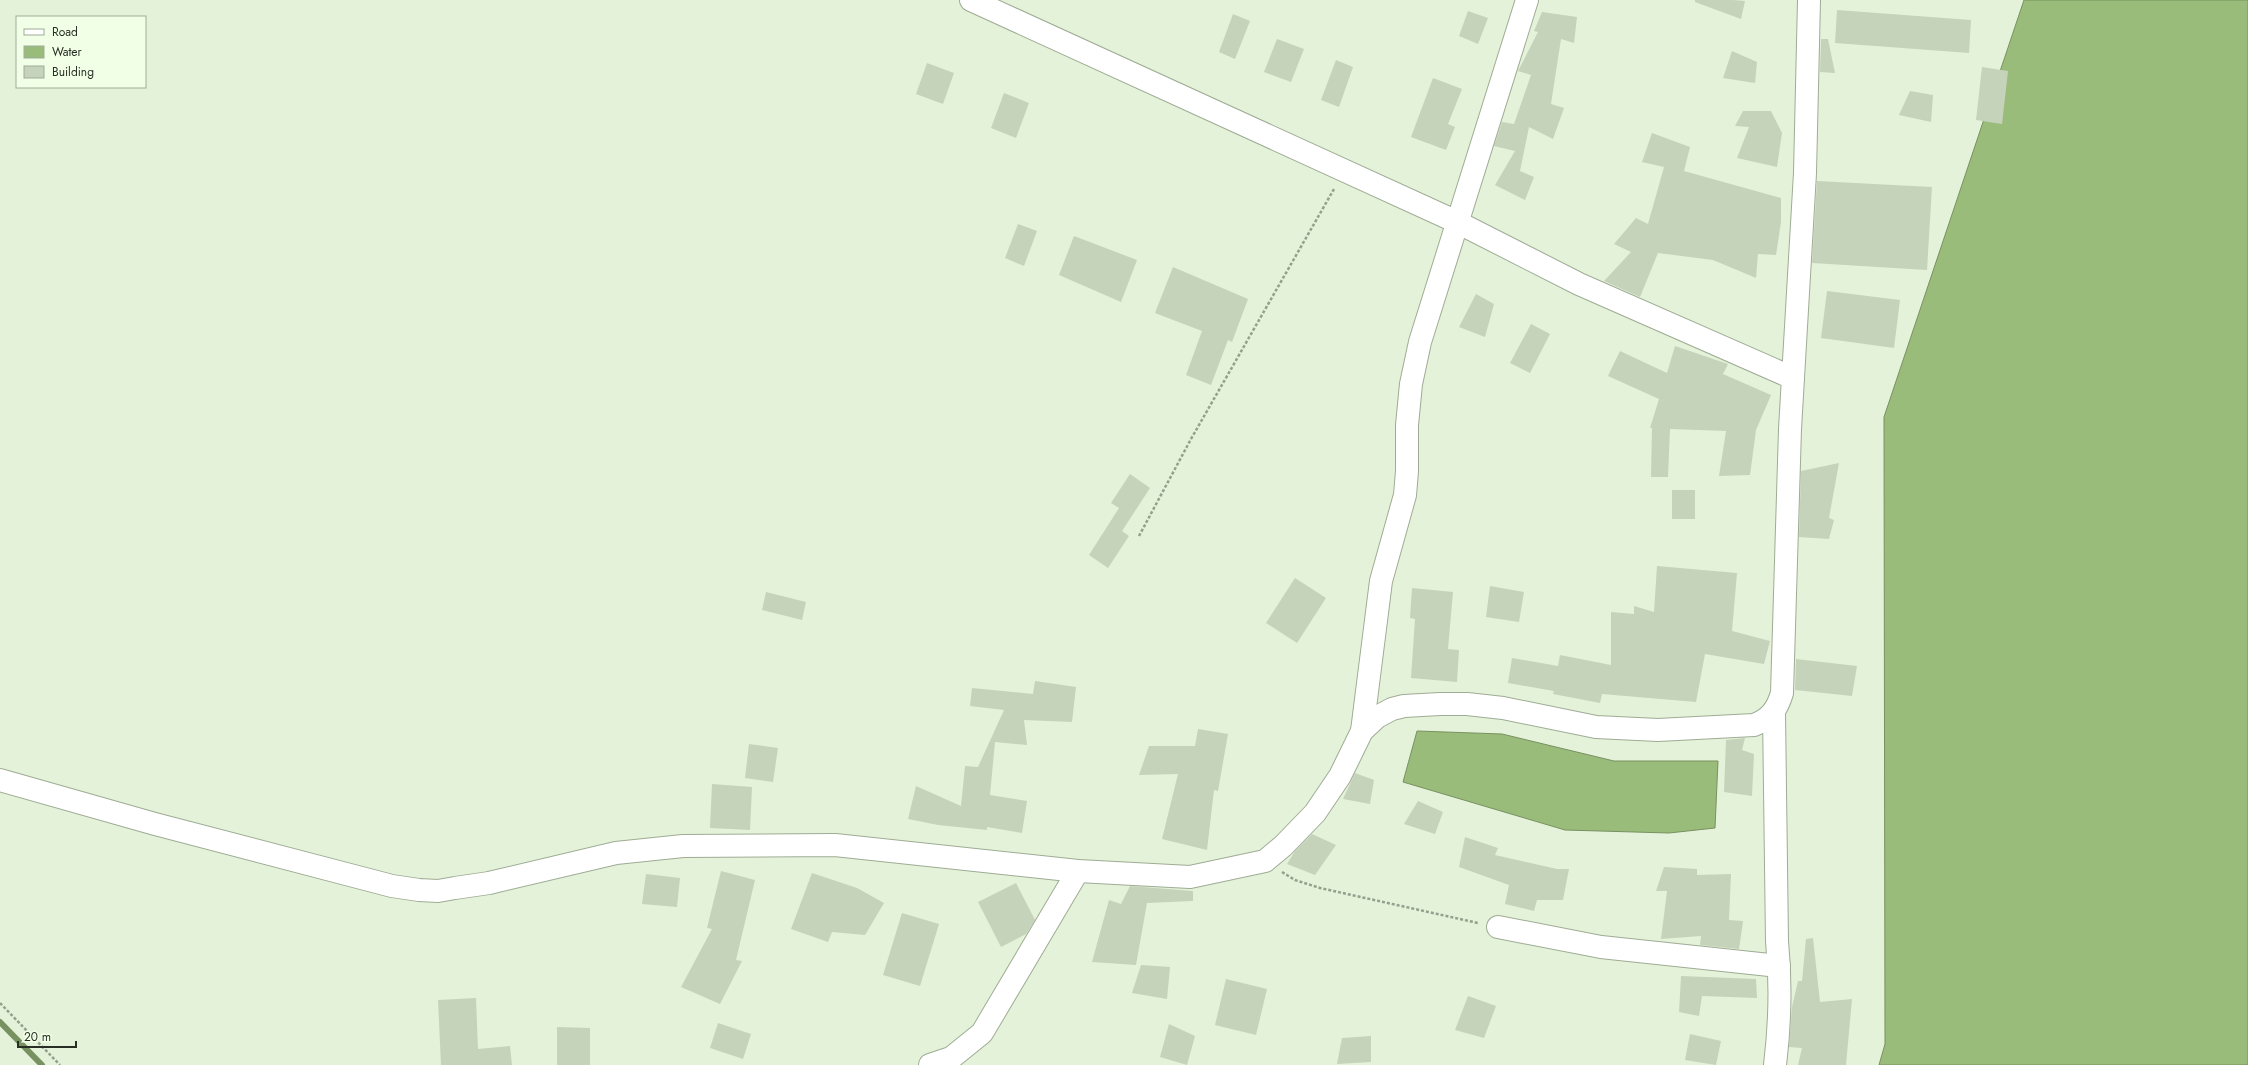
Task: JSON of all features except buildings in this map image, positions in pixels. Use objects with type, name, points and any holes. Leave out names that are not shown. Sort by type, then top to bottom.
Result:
[{"type":"street","points":[[970,0],[1457,222],[1579,284],[1793,378]]},
{"type":"street","points":[[0,780],[331,870],[392,886],[419,890],[438,891],[489,883],[616,853],[683,846],[835,845],[1078,871],[1190,877],[1265,861],[1293,837],[1315,813],[1340,776],[1362,731],[1381,581],[1405,495],[1407,425],[1411,384],[1420,342],[1527,0]]},
{"type":"street","points":[[1775,1065],[1779,1030],[1779,966],[1776,941],[1774,713],[1782,693],[1793,378],[1805,174],[1809,0]]},
{"type":"street","points":[[1362,731],[1378,717],[1392,710],[1404,706],[1440,704],[1468,704],[1503,708],[1596,727],[1658,730],[1754,725],[1764,721],[1774,713]]},
{"type":"street","points":[[930,1065],[952,1061],[982,1033],[1078,871]]},
{"type":"street","points":[[1498,927],[1601,947],[1779,966]]},
{"type":"path","points":[[1139,536],[1191,439],[1344,171]]},
{"type":"path","points":[[1265,861],[1295,880],[1320,888],[1498,927]]},
{"type":"path","points":[[0,1004],[60,1065]]},
{"type":"water","points":[[2024,0],[2248,0],[2248,1065],[1879,1065],[1885,1044],[1884,417]]},
{"type":"water","points":[[1417,731],[1502,734],[1614,761],[1718,761],[1715,828],[1669,833],[1565,830],[1403,782]]},
{"type":"waterway","points":[[0,1022],[42,1065]]}]
